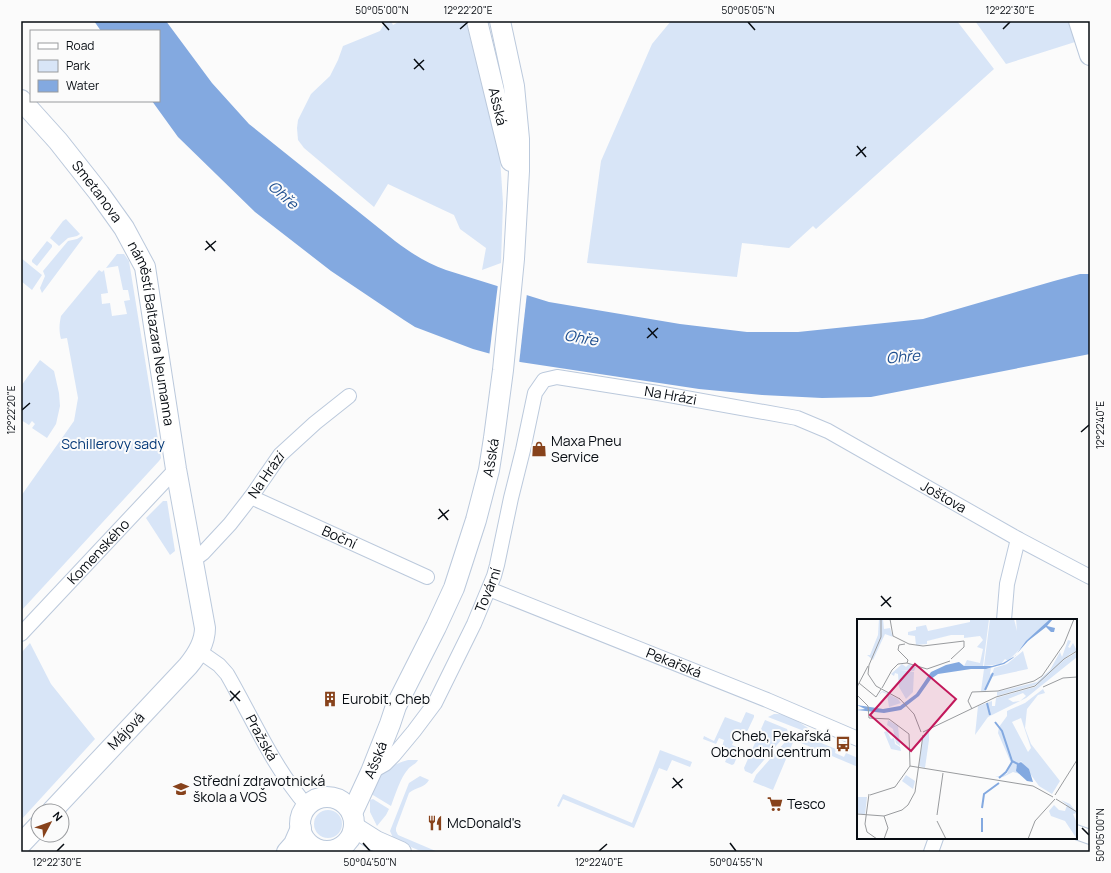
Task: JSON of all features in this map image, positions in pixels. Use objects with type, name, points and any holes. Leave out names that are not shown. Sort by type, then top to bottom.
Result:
[{"type":"main road","name":"Ašská","points":[[477,21],[518,192]]},
{"type":"main road","name":"Ašská","points":[[353,820],[396,706],[454,588],[483,496],[494,438],[503,370],[512,279],[518,192],[519,145],[511,65],[500,21]]},
{"type":"main road","points":[[1079,21],[1090,55]]},
{"type":"main road","name":"Smetanova","points":[[21,100],[70,155],[124,228]]},
{"type":"main road","name":"náměstí Baltazara Neumanna","points":[[124,228],[145,267],[176,469],[192,560]]},
{"type":"main road","points":[[192,560],[205,628],[204,639],[199,651]]},
{"type":"main road","name":"Májová","points":[[60,803],[180,675],[199,651]]},
{"type":"main road","name":"Ašská","points":[[335,798],[354,782],[384,722],[396,706]]},
{"type":"main road","points":[[353,820],[352,834],[348,841],[350,849],[316,851],[302,833],[301,820],[303,812],[307,806],[322,798],[335,798],[343,802],[353,820],[376,841],[402,852]]},
{"type":"main road","points":[[286,852],[294,844],[301,828]]},
{"type":"main road","points":[[21,844],[30,834]]},
{"type":"street","name":"Na Hrázi","points":[[544,380],[557,377],[658,393],[797,418]]},
{"type":"street","name":"Tovární","points":[[371,772],[385,764],[394,755],[435,703],[474,624],[489,589],[497,565],[533,399],[537,389],[544,380]]},
{"type":"street","name":"Na Hrázi","points":[[192,560],[208,548],[230,524],[280,455],[314,423],[349,396]]},
{"type":"street","name":"Joštova","points":[[797,418],[828,431],[1018,539],[1090,577]]},
{"type":"street","name":"Komenského","points":[[21,634],[176,469]]},
{"type":"street","name":"Boční","points":[[251,497],[427,577]]},
{"type":"street","points":[[1004,619],[1007,584],[1018,539]]},
{"type":"street","name":"Pekařská","points":[[489,589],[767,700],[857,739]]},
{"type":"street","name":"Pražská","points":[[199,651],[219,665],[227,674],[276,763],[307,806]]},
{"type":"street","points":[[1077,832],[1090,837]]},
{"type":"street","points":[[931,852],[936,839]]},
{"type":"green space","points":[[386,21],[391,21],[393,25],[400,21],[466,21],[500,157],[503,203],[501,263],[482,270],[486,248],[460,229],[454,215],[388,184],[374,207],[304,148],[298,140],[298,120],[311,94],[330,76],[343,46],[380,31]]},
{"type":"green space","points":[[671,21],[957,21],[994,69],[816,229],[813,226],[789,248],[742,243],[737,277],[587,263],[601,161],[652,44]]},
{"type":"green space","points":[[975,21],[1069,21],[1075,42],[1006,64]]},
{"type":"green space","points":[[66,219],[80,234],[68,238],[59,246],[50,238]]},
{"type":"green space","points":[[82,236],[83,238],[42,293],[40,288],[45,276],[43,271],[68,241]]},
{"type":"green space","points":[[47,241],[52,245],[52,247],[37,266],[32,262],[32,260]]},
{"type":"green space","name":"Schillerovy sady","points":[[117,254],[124,254],[129,261],[161,458],[21,611],[21,496],[74,421],[78,398],[67,338],[61,339],[60,336],[61,316],[99,270],[102,272],[104,270],[108,293],[101,294],[102,304],[110,303],[112,316],[127,314],[124,301],[130,300],[128,290],[123,290],[118,266],[106,268]]},
{"type":"green space","points":[[21,258],[42,275],[32,290],[21,281]]},
{"type":"green space","points":[[40,360],[54,371],[59,393],[60,406],[56,424],[47,438],[32,428],[35,424],[32,421],[29,425],[21,420],[21,386]]},
{"type":"green space","points":[[163,501],[167,501],[175,551],[170,555],[146,518]]},
{"type":"green space","points":[[30,643],[51,684],[95,739],[37,803],[30,803],[30,810],[21,820],[21,653]]},
{"type":"green space","points":[[746,712],[754,715],[754,717],[745,736],[737,733],[732,745],[740,750],[734,764],[732,765],[725,762],[730,751],[722,747],[724,740],[719,738],[716,744],[703,739],[704,736],[714,741],[725,717],[741,723]]},
{"type":"green space","points":[[774,714],[792,718],[808,728],[807,731],[768,717]]},
{"type":"green space","points":[[765,720],[787,729],[788,732],[752,774],[745,771],[744,768]]},
{"type":"green space","points":[[794,732],[836,749],[835,753],[844,757],[846,753],[857,758],[857,767],[794,740],[773,790],[753,782],[756,775]]},
{"type":"green space","points":[[660,750],[692,762],[690,767],[672,760],[667,771],[659,768],[634,828],[563,799],[559,807],[557,806],[563,794],[632,823]]},
{"type":"green space","points":[[408,760],[418,760],[403,776],[391,806],[368,792],[375,781],[390,768],[396,764]]},
{"type":"green space","points":[[420,776],[429,780],[425,785],[409,793],[396,831],[398,835],[438,852],[423,852],[394,840],[390,831],[409,783]]},
{"type":"green space","points":[[373,799],[389,809],[377,826],[370,812],[370,800]]},
{"type":"green space","points":[[328,810],[338,814],[342,824],[338,834],[328,838],[318,834],[314,824],[318,814]]},
{"type":"water","name":"Ohře","points":[[94,21],[166,21],[212,83],[249,124],[407,250],[433,265],[446,270],[549,302],[680,324],[747,332],[798,332],[923,319],[1054,281],[1080,274],[1090,274],[1090,354],[871,397],[822,398],[762,395],[699,389],[520,362],[473,349],[415,327],[331,271],[255,212],[178,137],[153,102],[160,102],[160,30],[100,30]]},
{"type":"pier","points":[[498,284],[527,293],[519,364],[489,357]]},
{"type":"place","name":"Maxa Pneu Service","points":[[539,449]]},
{"type":"place","name":"Eurobit, Cheb","points":[[330,699]]},
{"type":"place","name":"Cheb, Pekařská Obchodní centrum","points":[[843,744]]},
{"type":"place","name":"Střední zdravotnická škola a VOŠ","points":[[181,789]]},
{"type":"place","name":"Tesco","points":[[775,804]]},
{"type":"place","name":"McDonald's","points":[[435,823]]}]
